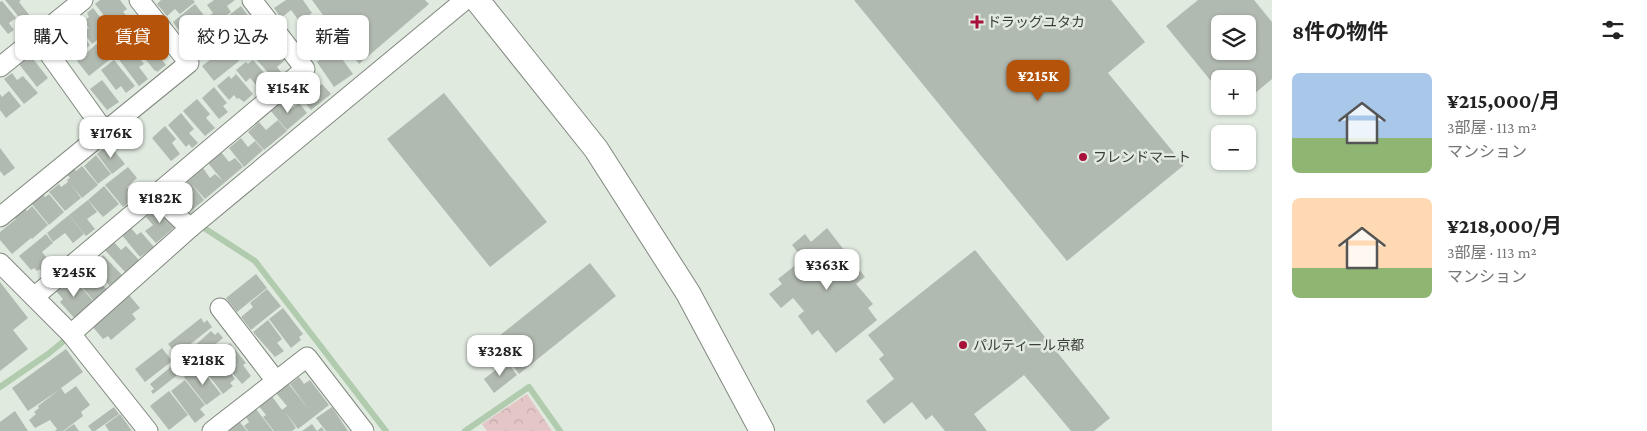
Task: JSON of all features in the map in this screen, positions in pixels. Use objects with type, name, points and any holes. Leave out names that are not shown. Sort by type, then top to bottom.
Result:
[{"type":"street","points":[[0,217],[189,63],[139,0]]},
{"type":"street","points":[[34,297],[305,69],[252,0]]},
{"type":"street","points":[[71,334],[190,228],[465,0]]},
{"type":"street","points":[[478,0],[596,149],[688,293],[762,431]]},
{"type":"street","points":[[63,15],[78,2]]},
{"type":"street","points":[[0,67],[15,55]]},
{"type":"street","points":[[53,60],[105,132]]},
{"type":"street","points":[[155,195],[190,228]]},
{"type":"street","points":[[0,263],[71,334],[148,431]]},
{"type":"street","points":[[220,308],[276,381]]},
{"type":"street","points":[[212,431],[306,357],[364,431]]},
{"type":"green space","points":[[527,394],[552,431],[487,431],[482,424]]},
{"type":"building","points":[[5,0],[21,0],[19,2],[29,15],[17,15]]},
{"type":"building","points":[[100,0],[120,0],[127,9],[123,12],[126,15],[104,15],[95,4]]},
{"type":"building","points":[[161,0],[193,0],[195,2],[180,14],[175,9],[168,15],[157,4]]},
{"type":"building","points":[[214,0],[235,0],[227,6],[231,12],[227,15],[210,15],[213,13],[207,5]]},
{"type":"building","points":[[286,0],[303,0],[312,13],[309,15],[297,15],[297,18],[291,10],[285,15],[279,15],[274,8]]},
{"type":"building","points":[[312,0],[425,0],[429,4],[369,55],[369,15],[323,15]]},
{"type":"building","points":[[854,0],[1111,0],[1145,42],[1108,73],[1184,165],[1067,261]]},
{"type":"building","points":[[1198,0],[1254,0],[1272,22],[1272,79],[1256,92],[1256,70],[1211,70],[1211,81],[1166,26]]},
{"type":"building","points":[[2,1],[15,17],[9,23],[14,30],[8,34],[0,24],[0,2]]},
{"type":"building","points":[[195,4],[204,15],[182,15]]},
{"type":"building","points":[[241,6],[248,15],[229,15]]},
{"type":"building","points":[[93,8],[98,15],[97,40],[92,44],[87,37],[87,29],[89,28],[87,19],[89,17],[87,13]]},
{"type":"building","points":[[179,17],[179,31],[173,22]]},
{"type":"building","points":[[97,44],[97,60],[109,60],[89,76],[77,61],[87,60],[87,52]]},
{"type":"building","points":[[24,60],[34,60],[48,78],[37,87],[19,64]]},
{"type":"building","points":[[114,60],[135,86],[126,93],[121,86],[116,90],[101,70]]},
{"type":"building","points":[[119,60],[141,60],[144,64],[139,67],[148,79],[139,86]]},
{"type":"building","points":[[146,60],[162,60],[166,65],[157,72]]},
{"type":"building","points":[[210,60],[239,61],[214,81],[202,66]]},
{"type":"building","points":[[253,60],[269,78],[258,87],[250,78],[246,82],[236,70],[246,62],[248,64]]},
{"type":"building","points":[[257,60],[285,60],[277,67],[281,72],[273,78]]},
{"type":"building","points":[[320,60],[343,60],[353,74],[334,87],[317,62]]},
{"type":"building","points":[[12,73],[17,80],[23,76],[38,93],[24,104],[4,79]]},
{"type":"building","points":[[236,74],[253,94],[244,102],[239,98],[237,99],[234,95],[229,100],[217,86],[229,76],[231,79]]},
{"type":"building","points":[[102,80],[119,102],[107,110],[90,89]]},
{"type":"building","points":[[306,82],[314,91],[322,84],[331,94],[311,110],[296,91]]},
{"type":"building","points":[[214,87],[227,103],[223,106],[228,112],[219,119],[202,98]]},
{"type":"building","points":[[9,91],[21,106],[6,118],[0,110],[0,94],[2,97]]},
{"type":"building","points":[[444,93],[547,222],[490,267],[387,139]]},
{"type":"building","points":[[197,99],[210,114],[206,118],[215,128],[205,136],[183,111]]},
{"type":"building","points":[[283,99],[291,109],[299,103],[307,113],[287,130],[270,110]]},
{"type":"building","points":[[181,113],[194,129],[189,133],[198,143],[192,148],[189,144],[186,147],[168,125]]},
{"type":"building","points":[[278,120],[287,131],[264,150],[248,132],[259,122],[266,130]]},
{"type":"building","points":[[165,126],[176,139],[172,143],[180,154],[171,161],[152,138]]},
{"type":"building","points":[[241,138],[248,147],[255,141],[263,150],[244,167],[229,148]]},
{"type":"building","points":[[109,144],[125,164],[112,174],[97,154]]},
{"type":"building","points":[[0,148],[15,168],[4,176],[0,171]]},
{"type":"building","points":[[221,152],[229,162],[235,158],[243,167],[205,199],[190,182],[204,200],[186,215],[179,206],[182,204],[176,196],[180,192],[178,190],[203,168],[210,178],[215,174],[223,181],[208,163]]},
{"type":"building","points":[[96,155],[111,174],[98,184],[84,166]]},
{"type":"building","points":[[82,166],[98,185],[82,198],[72,186],[81,198],[65,211],[49,192],[59,184],[61,187],[68,182],[67,180],[70,178],[66,173],[73,167],[76,171]]},
{"type":"building","points":[[128,167],[137,178],[127,187],[135,197],[123,207],[105,185]]},
{"type":"building","points":[[104,186],[119,204],[103,217],[88,200]]},
{"type":"building","points":[[42,193],[45,197],[49,194],[64,212],[49,225],[31,203]]},
{"type":"building","points":[[88,200],[97,212],[87,219],[95,229],[86,236],[69,215]]},
{"type":"building","points":[[161,205],[177,225],[156,243],[145,231],[153,225],[146,217]]},
{"type":"building","points":[[32,206],[48,225],[32,239],[18,223],[31,238],[12,254],[0,240],[0,232],[16,219],[13,217],[24,207],[27,211]]},
{"type":"building","points":[[69,215],[84,234],[73,243],[65,233],[53,242],[47,233]]},
{"type":"building","points":[[130,227],[137,235],[141,232],[154,247],[140,257],[121,234]]},
{"type":"building","points":[[827,228],[865,277],[856,284],[873,304],[868,308],[877,320],[836,353],[818,330],[812,335],[798,316],[804,311],[793,298],[781,308],[769,294],[782,284],[778,279],[803,259],[792,245],[805,234],[811,242]]},
{"type":"building","points":[[46,234],[53,243],[42,252],[52,264],[42,272],[40,269],[37,271],[34,268],[31,270],[19,256]]},
{"type":"building","points":[[113,241],[121,250],[126,246],[139,260],[125,272],[104,249]]},
{"type":"building","name":"パルティール京都","points":[[975,250],[1110,418],[1094,431],[1071,431],[1024,375],[974,414],[987,431],[945,431],[932,415],[926,420],[912,402],[884,424],[866,401],[894,379],[879,359],[884,355],[868,335]]},
{"type":"building","points":[[103,255],[122,275],[110,286],[92,266]]},
{"type":"building","points":[[590,263],[616,296],[519,374],[493,341]]},
{"type":"building","points":[[84,270],[89,276],[92,274],[107,290],[94,301],[74,278]]},
{"type":"building","points":[[256,274],[267,288],[237,312],[226,298]]},
{"type":"building","points":[[71,276],[94,302],[75,319],[60,302],[63,299],[55,290]]},
{"type":"building","points":[[0,282],[28,318],[13,330],[28,349],[0,371]]},
{"type":"building","points":[[267,289],[281,306],[251,330],[241,317],[253,307],[250,303]]},
{"type":"building","points":[[129,295],[140,308],[132,314],[136,319],[111,340],[108,336],[103,339],[92,326]]},
{"type":"building","points":[[283,308],[303,334],[299,337],[301,340],[291,348],[269,319]]},
{"type":"building","points":[[201,318],[204,323],[207,320],[212,327],[183,350],[181,348],[175,352],[168,344]]},
{"type":"building","points":[[268,320],[282,339],[277,343],[284,351],[275,357],[253,332]]},
{"type":"building","points":[[211,331],[215,335],[218,332],[223,338],[188,367],[181,358]]},
{"type":"building","points":[[230,343],[246,363],[243,365],[251,376],[242,384],[216,354]]},
{"type":"building","points":[[162,348],[172,361],[145,382],[135,369]]},
{"type":"building","points":[[66,349],[83,372],[61,388],[65,394],[76,386],[90,405],[81,412],[83,416],[63,431],[55,431],[57,429],[50,420],[35,428],[29,420],[36,414],[34,412],[39,408],[38,406],[59,390],[28,411],[12,388]]},
{"type":"building","points":[[218,356],[235,379],[230,383],[233,386],[223,394],[203,368]]},
{"type":"building","points":[[178,361],[185,369],[153,394],[151,391],[154,389],[150,384]]},
{"type":"building","points":[[507,361],[517,375],[494,393],[484,379]]},
{"type":"building","points":[[199,366],[221,394],[206,405],[184,377]]},
{"type":"building","points":[[299,377],[304,384],[310,380],[329,405],[298,429],[285,412],[296,428],[292,431],[274,431],[263,417],[266,415],[258,405],[271,395],[282,410],[287,406],[276,393],[288,383],[309,410],[290,384]]},
{"type":"building","points":[[185,380],[205,405],[200,409],[205,415],[195,423],[171,391]]},
{"type":"building","points":[[169,391],[188,415],[169,430],[150,406]]},
{"type":"building","points":[[114,407],[119,414],[95,431],[92,431],[88,426]]},
{"type":"building","points":[[332,407],[348,431],[326,431],[316,418]]},
{"type":"building","points":[[256,409],[273,431],[248,431],[244,426],[249,422],[246,417]]},
{"type":"building","points":[[15,411],[28,431],[0,431],[0,422]]},
{"type":"building","points":[[120,414],[132,431],[109,431],[105,425]]},
{"type":"building","points":[[239,421],[247,431],[230,431],[228,429]]},
{"type":"building","points":[[74,424],[79,431],[64,431]]},
{"type":"building","points":[[312,424],[317,431],[302,431]]},
{"type":"waterway","points":[[201,226],[255,261],[386,431]]},
{"type":"waterway","points":[[0,387],[48,354],[70,336]]},
{"type":"waterway","points":[[465,431],[529,387],[560,431]]},
{"type":"place","name":"ドラッグユタカ","points":[[977,22]]},
{"type":"place","name":"フレンドマート","points":[[1083,157]]},
{"type":"place","name":"パルティール京都","points":[[963,345]]}]
